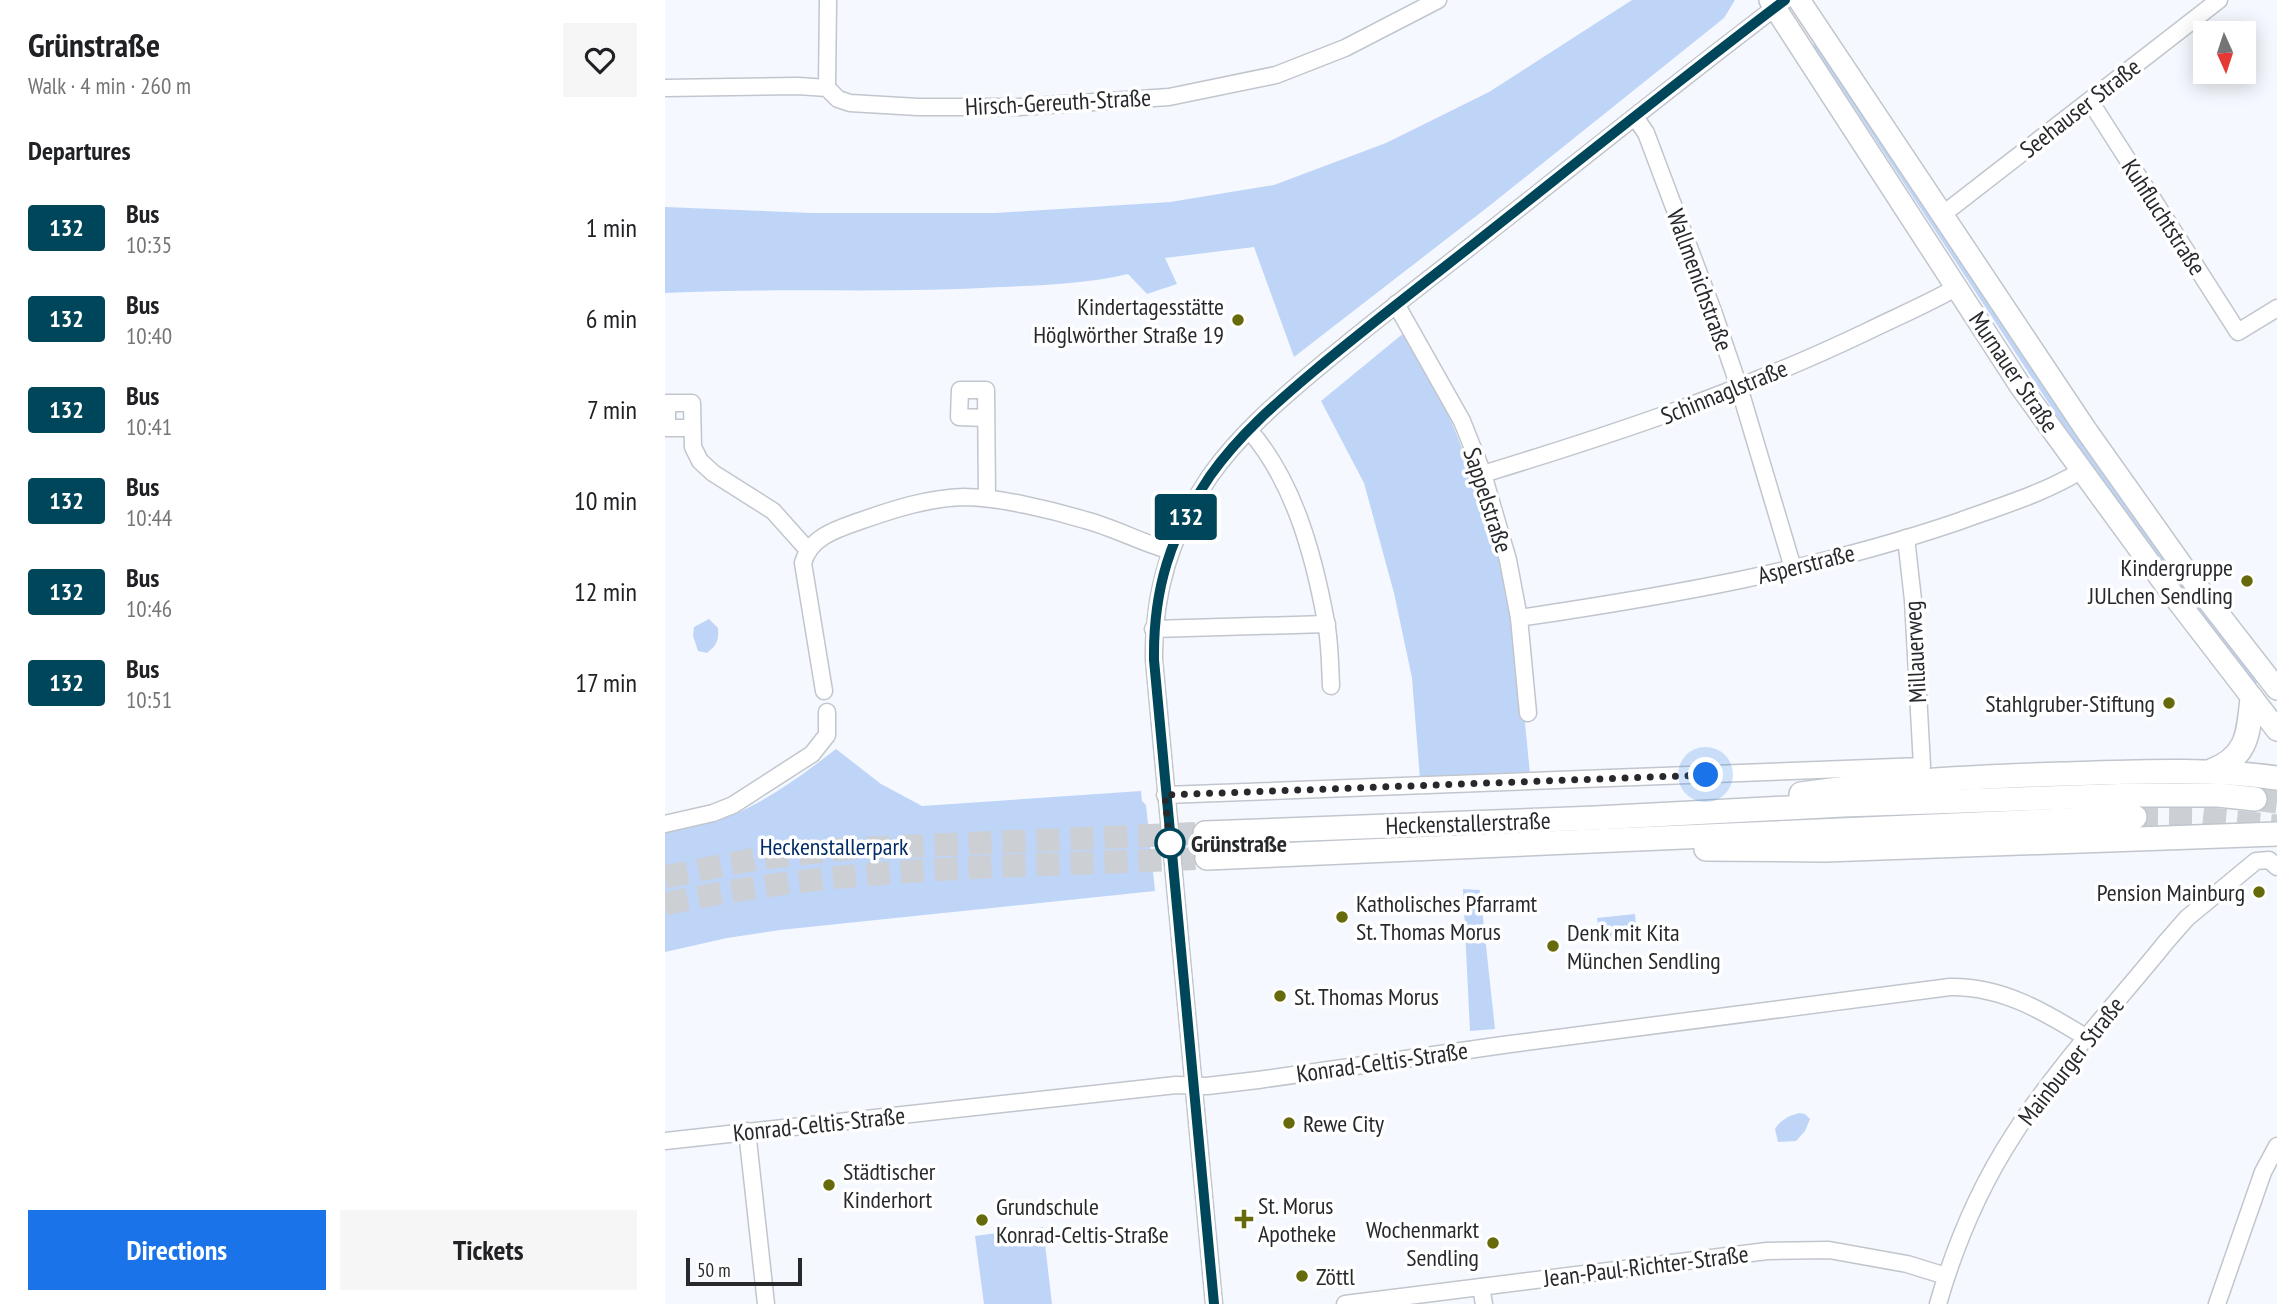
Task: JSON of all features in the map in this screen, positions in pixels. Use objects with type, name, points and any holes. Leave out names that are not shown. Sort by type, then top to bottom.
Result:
[{"type":"highway","points":[[2211,771],[2224,766],[2240,751],[2249,730],[2252,699]]},
{"type":"highway","points":[[1730,811],[1774,798],[1872,783],[1929,779],[2211,771],[2277,778]]},
{"type":"highway","points":[[1730,811],[2177,794],[2255,799]]},
{"type":"highway","name":"Heckenstallerstraße","points":[[1205,834],[1730,811]]},
{"type":"highway","points":[[1595,842],[2135,817]]},
{"type":"highway","points":[[1595,842],[1751,851],[2275,833]]},
{"type":"highway","name":"Heckenstallerstraße","points":[[1207,858],[1595,842]]},
{"type":"main road","name":"Murnauer Straße","points":[[1799,0],[2086,430],[2193,581],[2274,685]]},
{"type":"main road","name":"Murnauer Straße","points":[[1776,3],[2021,387],[2148,563],[2277,730]]},
{"type":"main road","points":[[2252,699],[2274,685]]},
{"type":"street","points":[[827,88],[828,0]]},
{"type":"street","name":"Hirsch-Gereuth-Straße","points":[[665,88],[827,88],[838,99],[850,103],[887,107],[1019,107],[1169,97],[1276,75],[1345,48],[1438,0]]},
{"type":"street","name":"Seehauser Straße","points":[[1942,215],[2219,0]]},
{"type":"street","points":[[1214,1304],[1157,706],[1153,629],[1157,602],[1171,551],[1200,492],[1230,450],[1270,408],[1396,304],[1776,3]]},
{"type":"street","name":"Kuhfluchtstraße","points":[[2090,101],[2238,332],[2277,307]]},
{"type":"street","name":"Wallmenichstraße","points":[[1635,117],[1651,146],[1713,311],[1739,387],[1793,568]]},
{"type":"street","name":"Schinnaglstraße","points":[[1483,474],[1635,427],[1739,387],[1825,351],[1957,287]]},
{"type":"street","name":"Sappelstraße","points":[[1396,304],[1462,421],[1483,474],[1508,560],[1519,618],[1528,713]]},
{"type":"street","points":[[986,418],[987,498]]},
{"type":"street","points":[[692,428],[693,447],[700,461],[713,473],[773,512],[807,549]]},
{"type":"street","points":[[1249,430],[1261,443],[1288,491],[1305,537],[1327,624],[1331,686]]},
{"type":"street","name":"Asperstraße","points":[[1519,618],[1657,596],[1793,568],[1906,538],[2009,504],[2063,482],[2082,470]]},
{"type":"street","points":[[824,691],[803,563],[807,549],[836,529],[931,500],[987,498],[1086,520],[1171,551]]},
{"type":"street","name":"Millauerweg","points":[[1906,538],[1922,766]]},
{"type":"street","points":[[1153,629],[1327,624]]},
{"type":"street","points":[[665,824],[713,813],[733,805],[812,754],[827,735],[827,712]]},
{"type":"street","name":"Heckenstallerstraße","points":[[1165,795],[1922,766]]},
{"type":"street","name":"Mainburger Straße","points":[[1938,1304],[1968,1220],[1994,1167],[2035,1103],[2187,918],[2251,865],[2270,863]]},
{"type":"street","name":"Konrad-Celtis-Straße","points":[[665,1141],[1258,1080],[1950,987],[1965,987],[2022,1001],[2087,1038]]},
{"type":"street","points":[[747,1131],[766,1304]]},
{"type":"street","points":[[2217,1304],[2263,1172],[2277,1146]]},
{"type":"street","name":"Jean-Paul-Richter-Straße","points":[[1345,1304],[1766,1251],[1841,1252],[1907,1264],[1946,1276]]},
{"type":"street","points":[[1481,1287],[1484,1304]]},
{"type":"green space","points":[[1632,0],[1735,0],[1724,18],[1493,203],[1294,357],[1254,247],[1165,258],[1177,284],[1147,294],[1128,274],[1065,284],[959,289],[665,293],[665,207],[813,213],[996,213],[1170,202],[1274,185],[1386,143],[1489,92]]},
{"type":"green space","points":[[1821,39],[2194,598],[2258,681],[2254,686],[2219,644],[2090,466],[1813,45]]},
{"type":"green space","points":[[1405,332],[1438,390],[1450,418],[1473,476],[1502,570],[1516,630],[1530,774],[1420,779],[1412,678],[1394,593],[1364,483],[1321,401]]},
{"type":"green space","points":[[709,619],[718,628],[718,636],[717,642],[707,653],[698,651],[693,636],[694,627]]},
{"type":"green space","name":"Heckenstallerpark","points":[[836,749],[881,784],[922,806],[1141,791],[1142,801],[1146,805],[1155,891],[780,930],[727,938],[665,952],[665,832],[712,822],[750,807],[795,780]]},
{"type":"green space","points":[[1463,889],[1480,890],[1495,1029],[1470,1031]]},
{"type":"green space","points":[[1635,914],[1637,940],[1600,943],[1597,918]]},
{"type":"green space","points":[[1800,1113],[1810,1119],[1805,1131],[1796,1141],[1778,1142],[1775,1129],[1777,1126],[1786,1118]]},
{"type":"green space","points":[[1043,1227],[1052,1304],[984,1304],[975,1236]]},
{"type":"tunnel","points":[[2255,799],[2277,802]]},
{"type":"tunnel","points":[[2135,817],[2200,818],[2277,826]]},
{"type":"tunnel","points":[[665,877],[755,859],[843,849],[1205,833]]},
{"type":"tunnel","points":[[665,904],[732,891],[867,875],[1003,866],[1207,858]]},
{"type":"bus line","name":"132","points":[[1214,1304],[1154,660],[1155,609],[1171,551],[1189,512],[1212,474],[1230,450],[1270,408],[1396,304],[1785,0]]},
{"type":"place","name":"Kindertagesstätte Höglwörther Straße 19","points":[[1238,320]]},
{"type":"place","name":"Kindergruppe JULchen Sendling","points":[[2247,581]]},
{"type":"place","name":"Stahlgruber-Stiftung","points":[[2169,703]]},
{"type":"place","name":"Grünstraße","points":[[1170,843]]},
{"type":"place","name":"Pension Mainburg","points":[[2259,892]]},
{"type":"place","name":"Katholisches Pfarramt St. Thomas Morus","points":[[1342,917]]},
{"type":"place","name":"Denk mit Kita München Sendling","points":[[1553,946]]},
{"type":"place","name":"St. Thomas Morus","points":[[1280,996]]},
{"type":"place","name":"Rewe City","points":[[1289,1123]]},
{"type":"place","name":"Städtischer Kinderhort","points":[[829,1185]]},
{"type":"place","name":"St. Morus Apotheke","points":[[1244,1219]]},
{"type":"place","name":"Grundschule Konrad-Celtis-Straße","points":[[982,1220]]},
{"type":"place","name":"Wochenmarkt Sendling","points":[[1493,1243]]},
{"type":"place","name":"Zöttl","points":[[1302,1276]]},
{"type":"route","points":[[1170,843],[1170,847],[1165,795],[1706,775]]}]
